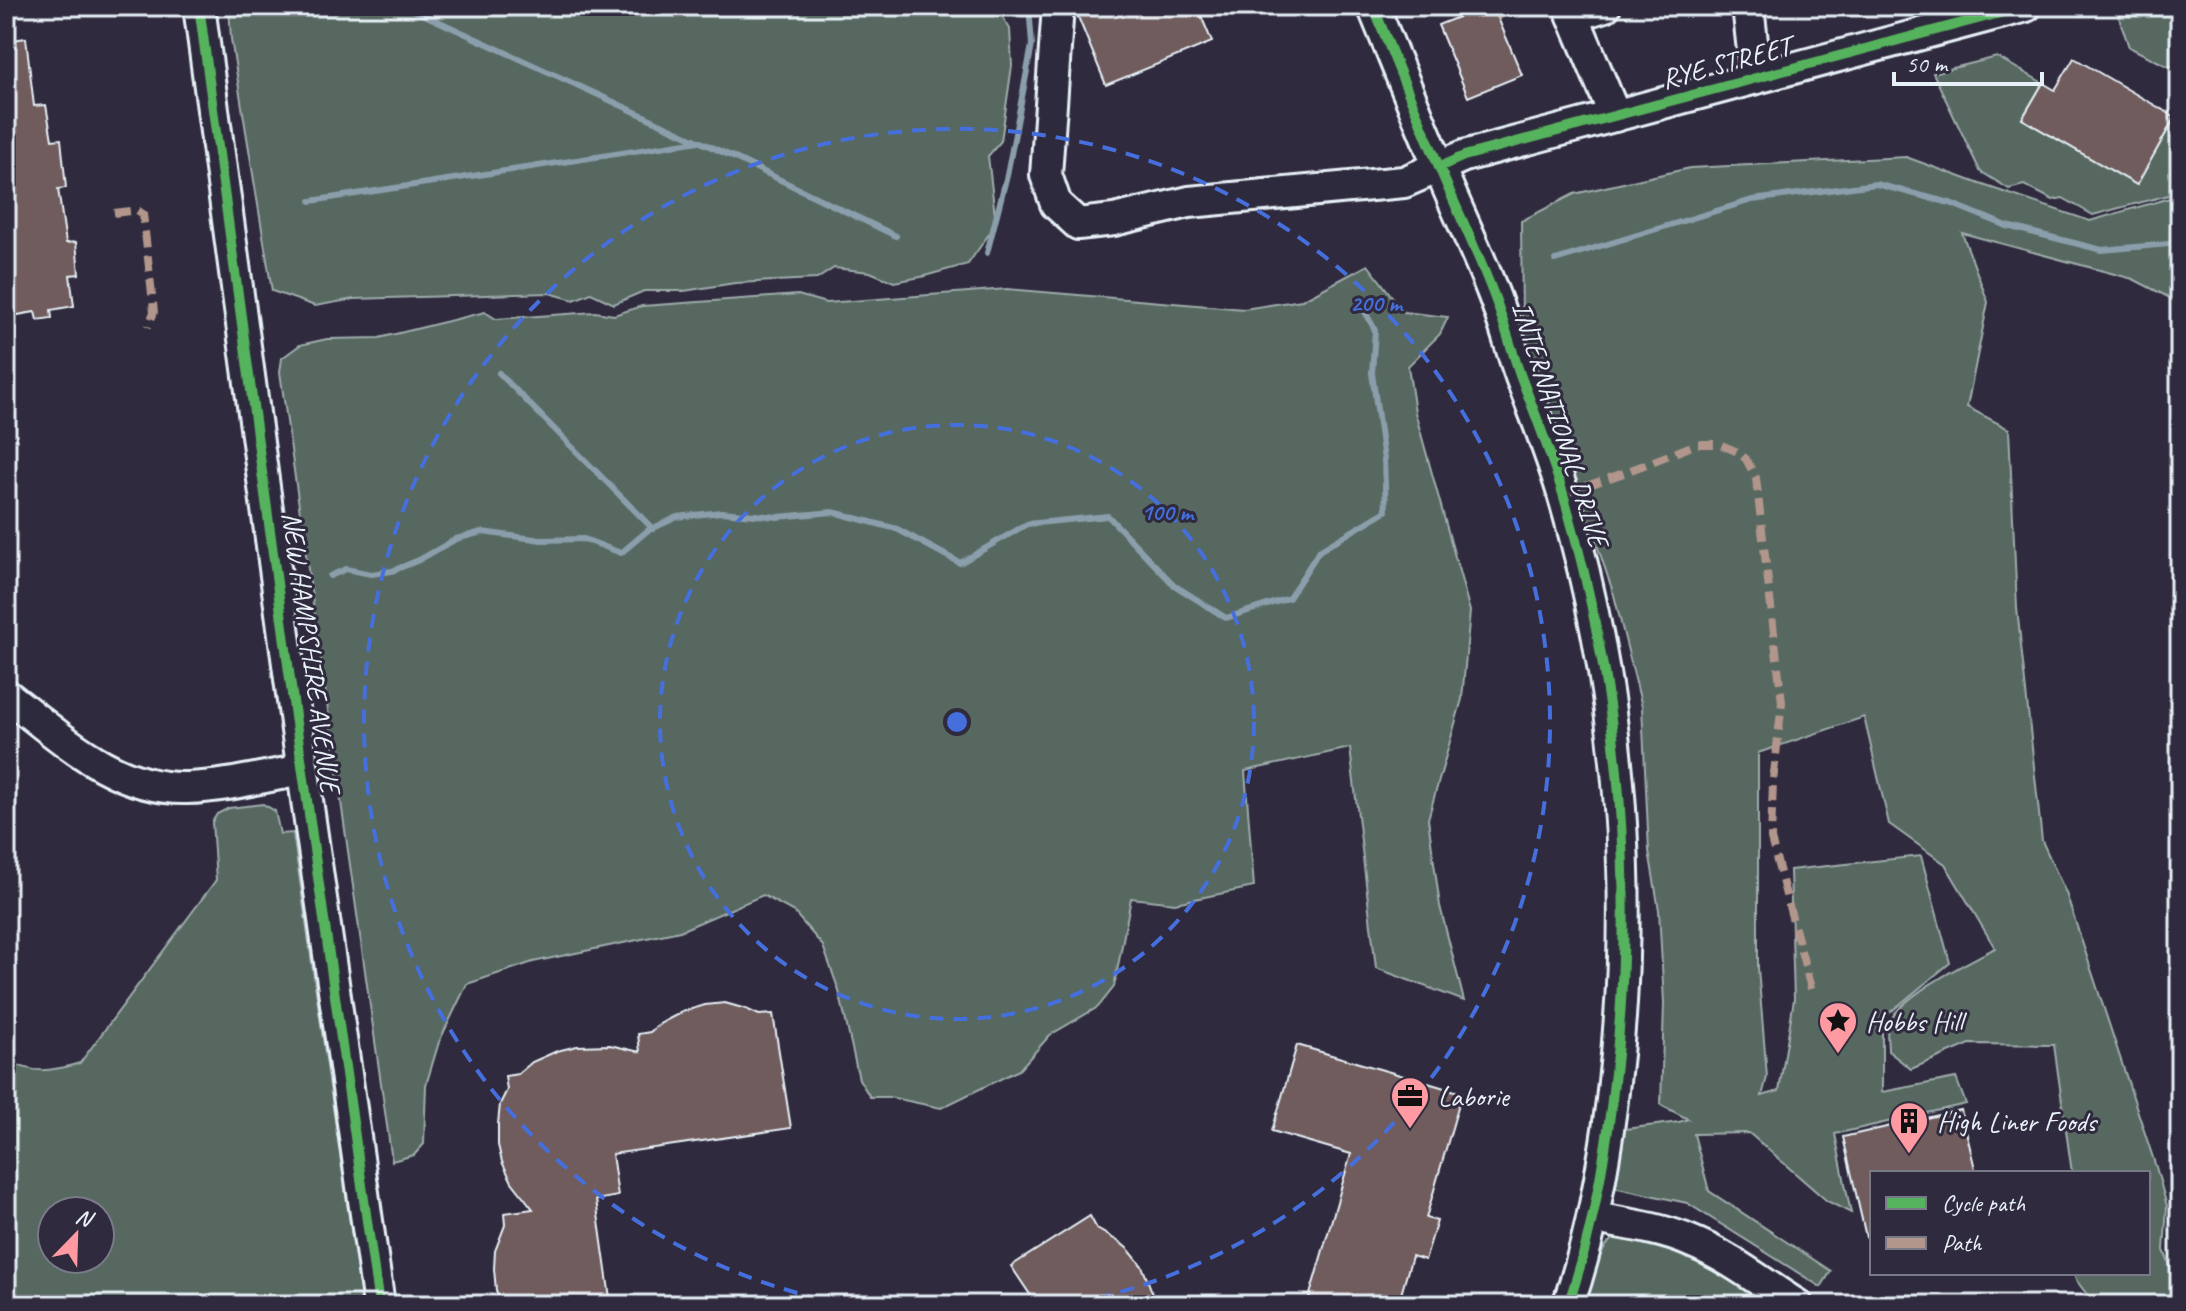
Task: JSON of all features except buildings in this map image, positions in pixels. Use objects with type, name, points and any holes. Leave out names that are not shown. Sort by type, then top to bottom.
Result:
[{"type":"street","name":"NEW HAMPSHIRE AVENUE","points":[[199,6],[379,1305]]},
{"type":"street","name":"RYE STREET","points":[[1058,6],[1046,175],[1056,204],[1078,224],[1114,220],[1189,202],[1404,182],[1464,156],[2026,6]]},
{"type":"street","name":"INTERNATIONAL DRIVE","points":[[1373,6],[1493,293],[1552,460],[1589,594],[1607,685],[1618,777],[1625,916],[1618,1054],[1594,1218],[1568,1305]]},
{"type":"street","points":[[1605,6],[1571,11],[1615,116]]},
{"type":"street","points":[[1751,7],[1756,78]]},
{"type":"street","points":[[6,695],[90,759],[117,775],[141,783],[190,788],[303,770]]},
{"type":"street","points":[[1594,1218],[1690,1240],[1797,1305]]},
{"type":"green space","points":[[229,6],[996,6],[1010,29],[1012,66],[1001,141],[988,156],[996,224],[968,264],[894,282],[870,272],[834,268],[817,279],[735,283],[684,291],[644,291],[614,304],[591,293],[574,300],[549,293],[354,299],[315,306],[272,291],[231,39]]},
{"type":"green space","points":[[2115,6],[2180,6],[2180,68],[2165,65],[2129,47]]},
{"type":"green space","points":[[1997,57],[2043,83],[2022,119],[2136,185],[2175,117],[2180,120],[2180,192],[2093,215],[2063,198],[2053,200],[2024,185],[2009,189],[1980,171],[1933,73]]},
{"type":"green space","points":[[1906,157],[2090,221],[2180,195],[2180,303],[2133,279],[1962,233],[1988,302],[1967,407],[2009,429],[2017,608],[2042,841],[2066,893],[2156,1167],[2167,1206],[2164,1250],[2180,1293],[2180,1305],[2095,1305],[2076,1280],[2075,1275],[2150,1275],[2150,1171],[2072,1171],[2054,1045],[1970,1044],[1911,1069],[1888,1051],[1888,1026],[1904,1004],[1935,981],[1995,948],[1945,864],[1889,824],[1864,717],[1758,753],[1758,968],[1767,1077],[1762,1096],[1779,1091],[1794,999],[1790,870],[1921,856],[1950,963],[1882,1019],[1882,1092],[1956,1078],[1966,1104],[1835,1134],[1851,1213],[1827,1201],[1749,1133],[1694,1134],[1709,1191],[1831,1271],[1821,1287],[1687,1203],[1613,1187],[1618,1130],[1688,1119],[1661,1105],[1664,1003],[1659,910],[1649,851],[1642,707],[1614,595],[1522,323],[1521,221],[1574,194],[1690,168]]},
{"type":"green space","points":[[1368,265],[1404,312],[1448,317],[1440,334],[1408,366],[1415,412],[1470,611],[1462,699],[1428,819],[1440,906],[1464,1001],[1376,968],[1350,748],[1245,771],[1254,887],[1175,903],[1131,898],[1114,987],[1098,1007],[1050,1035],[1019,1070],[941,1108],[889,1097],[870,1097],[859,1079],[839,991],[823,946],[794,912],[763,895],[680,931],[533,962],[467,984],[439,1042],[426,1085],[424,1144],[414,1155],[392,1161],[280,372],[282,358],[300,345],[327,339],[379,338],[485,312],[496,319],[595,312],[614,315],[642,306],[798,295],[826,303],[1007,289],[1244,309],[1302,300]]},
{"type":"green space","points":[[263,804],[275,811],[280,834],[293,833],[362,1305],[286,1305],[283,1297],[239,1301],[212,1296],[200,1305],[6,1305],[6,1058],[33,1070],[80,1063],[216,880],[212,822],[217,814],[229,808]]},
{"type":"green space","points":[[1615,1238],[1692,1255],[1772,1305],[1586,1305],[1600,1258]]},
{"type":"waterway","points":[[405,6],[731,156],[896,236]]},
{"type":"waterway","points":[[987,253],[1007,175],[1032,45],[1029,6]]},
{"type":"waterway","points":[[311,201],[699,141]]},
{"type":"waterway","points":[[1555,260],[1752,200],[1876,184],[1950,203],[2007,226],[2102,250],[2180,243]]},
{"type":"waterway","points":[[330,576],[346,569],[371,574],[392,571],[456,539],[482,532],[542,540],[584,539],[621,553],[647,531],[677,517],[721,512],[778,517],[833,512],[897,529],[960,563],[1027,524],[1108,516],[1174,585],[1226,618],[1289,598],[1319,551],[1386,511],[1384,460],[1372,373],[1375,330],[1363,308]]},
{"type":"waterway","points":[[499,373],[653,529]]},
{"type":"marked path","points":[[1497,16],[1521,6]]},
{"type":"marked path","points":[[114,213],[137,210],[143,214],[154,312],[148,327]]},
{"type":"marked path","points":[[1563,494],[1697,444],[1719,444],[1738,452],[1746,459],[1756,478],[1782,702],[1773,782],[1771,839],[1812,992]]},
{"type":"cycle path","points":[[199,6],[379,1305]]},
{"type":"cycle path","points":[[1373,6],[1493,293],[1556,472],[1585,577],[1612,725],[1623,875],[1619,1025],[1600,1178],[1590,1229],[1568,1305]]},
{"type":"cycle path","points":[[1439,167],[1464,156],[2026,6]]},
{"type":"place","name":"Hobbs Hill","points":[[1838,1055]]},
{"type":"place","name":"Laborie","points":[[1410,1130]]},
{"type":"place","name":"High Liner Foods","points":[[1909,1155]]}]
